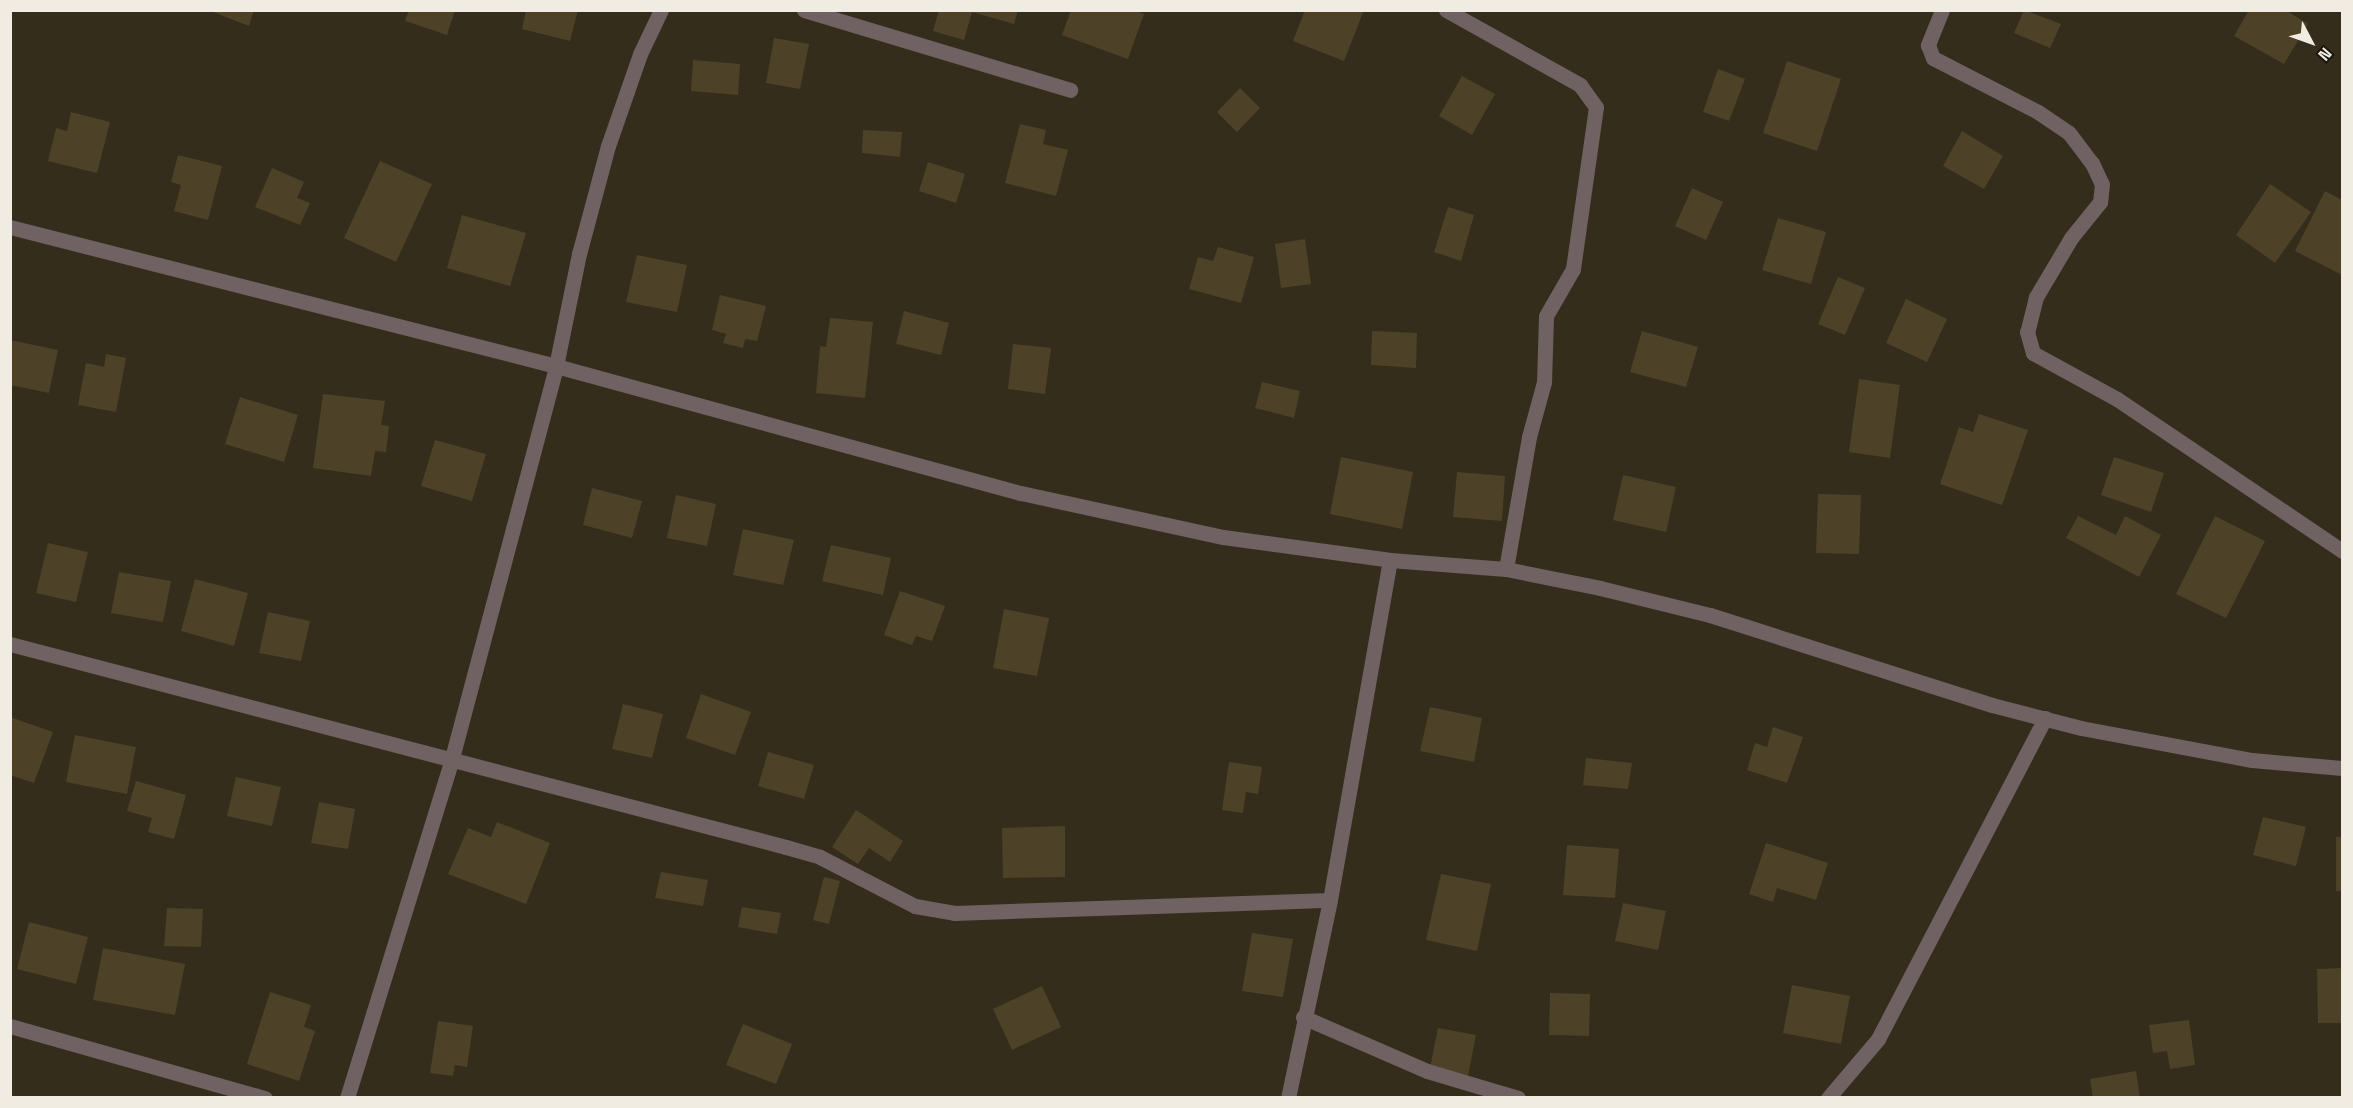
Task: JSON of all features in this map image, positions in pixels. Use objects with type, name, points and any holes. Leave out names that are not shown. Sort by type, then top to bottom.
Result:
[{"type":"street","points":[[347,1098],[452,758],[556,366],[579,254],[608,146],[636,64],[661,10]]},
{"type":"street","points":[[804,10],[1070,90]]},
{"type":"street","points":[[1446,10],[1580,85],[1596,107],[1573,269],[1546,316],[1544,382],[1528,437],[1506,569]]},
{"type":"street","points":[[1942,10],[1928,45],[1933,58],[2038,112],[2069,133],[2092,163],[2102,184],[2100,202],[2071,238],[2036,297],[2026,332],[2033,353],[2041,361],[2117,399],[2343,551]]},
{"type":"street","points":[[10,227],[556,366],[1021,493],[1223,537],[1390,560],[1506,569],[1710,615],[2045,718],[2252,760],[2343,768]]},
{"type":"street","points":[[1288,1098],[1303,1017],[1330,900],[1390,560]]},
{"type":"street","points":[[10,644],[452,758],[820,857],[915,906],[954,913],[1330,900]]},
{"type":"street","points":[[1828,1098],[1878,1039],[2045,718]]},
{"type":"street","points":[[1303,1017],[1426,1071],[1518,1098]]},
{"type":"street","points":[[10,1026],[265,1098]]},
{"type":"building","points":[[208,10],[254,10],[249,26]]},
{"type":"building","points":[[409,10],[455,10],[447,35],[405,21]]},
{"type":"building","points":[[526,10],[578,10],[570,41],[522,29]]},
{"type":"building","points":[[939,10],[1018,10],[1014,24],[972,12],[964,40],[933,31]]},
{"type":"building","points":[[1071,10],[1133,10],[1144,14],[1128,59],[1062,35]]},
{"type":"building","points":[[1305,10],[1364,10],[1344,61],[1293,41]]},
{"type":"building","points":[[2024,10],[2061,24],[2050,48],[2014,33]]},
{"type":"building","points":[[2249,10],[2285,10],[2308,24],[2284,64],[2234,36]]},
{"type":"building","points":[[774,38],[809,44],[800,89],[766,83]]},
{"type":"building","points":[[693,60],[740,64],[738,95],[691,91]]},
{"type":"building","points":[[1787,61],[1841,79],[1817,151],[1763,133]]},
{"type":"building","points":[[1718,69],[1745,79],[1729,121],[1703,112]]},
{"type":"building","points":[[1462,76],[1495,94],[1472,135],[1439,116]]},
{"type":"building","points":[[1240,88],[1260,108],[1237,132],[1217,112]]},
{"type":"building","points":[[71,112],[110,122],[97,173],[48,161],[56,128],[67,131]]},
{"type":"building","points":[[1020,124],[1046,130],[1043,144],[1068,150],[1056,196],[1005,183]]},
{"type":"building","points":[[863,130],[902,132],[900,157],[862,153]]},
{"type":"building","points":[[1962,131],[2003,156],[1984,189],[1943,166]]},
{"type":"building","points":[[178,155],[222,166],[208,220],[174,211],[181,185],[171,182]]},
{"type":"building","points":[[380,161],[432,184],[396,262],[344,238]]},
{"type":"building","points":[[928,162],[965,174],[956,203],[919,191]]},
{"type":"building","points":[[272,168],[304,182],[297,198],[310,203],[300,225],[255,207]]},
{"type":"building","points":[[2270,184],[2311,212],[2275,263],[2236,235]]},
{"type":"building","points":[[1692,188],[1723,202],[1706,240],[1675,226]]},
{"type":"building","points":[[2325,191],[2342,200],[2342,275],[2295,251]]},
{"type":"building","points":[[1448,207],[1474,215],[1461,261],[1434,252]]},
{"type":"building","points":[[462,215],[526,233],[510,286],[447,268]]},
{"type":"building","points":[[1778,218],[1826,232],[1811,284],[1762,270]]},
{"type":"building","points":[[1305,239],[1311,284],[1281,288],[1275,244]]},
{"type":"building","points":[[1218,247],[1254,257],[1241,303],[1189,289],[1198,257],[1213,261]]},
{"type":"building","points":[[637,255],[687,265],[677,312],[626,302]]},
{"type":"building","points":[[1838,277],[1865,288],[1845,335],[1818,324]]},
{"type":"building","points":[[720,295],[766,306],[757,341],[745,339],[743,348],[723,343],[726,334],[712,330]]},
{"type":"building","points":[[1906,299],[1947,319],[1927,362],[1886,343]]},
{"type":"building","points":[[904,311],[949,323],[941,355],[896,344]]},
{"type":"building","points":[[830,318],[873,322],[865,398],[816,393],[820,346],[826,347]]},
{"type":"building","points":[[1372,331],[1417,333],[1416,368],[1371,365]]},
{"type":"building","points":[[1642,331],[1698,347],[1686,387],[1630,372]]},
{"type":"building","points":[[10,340],[58,350],[49,393],[10,385]]},
{"type":"building","points":[[1013,344],[1051,348],[1045,394],[1008,389]]},
{"type":"building","points":[[106,354],[126,358],[116,412],[78,405],[86,363],[104,367]]},
{"type":"building","points":[[1859,379],[1900,385],[1890,458],[1849,452]]},
{"type":"building","points":[[1262,382],[1300,391],[1294,418],[1255,408]]},
{"type":"building","points":[[323,394],[385,401],[381,425],[389,426],[386,452],[375,451],[371,476],[313,468]]},
{"type":"building","points":[[240,397],[298,415],[284,462],[225,444]]},
{"type":"building","points":[[1979,414],[2028,430],[2002,505],[1940,484],[1959,427],[1973,432]]},
{"type":"building","points":[[435,440],[486,454],[472,501],[421,486]]},
{"type":"building","points":[[1341,457],[1413,472],[1402,529],[1330,514]]},
{"type":"building","points":[[2114,457],[2164,473],[2151,512],[2101,495]]},
{"type":"building","points":[[1457,472],[1505,476],[1502,521],[1453,517]]},
{"type":"building","points":[[1623,475],[1676,487],[1666,532],[1613,520]]},
{"type":"building","points":[[592,488],[642,501],[632,538],[583,525]]},
{"type":"building","points":[[1818,494],[1861,495],[1859,554],[1816,553]]},
{"type":"building","points":[[676,495],[716,504],[707,546],[667,538]]},
{"type":"building","points":[[2078,516],[2116,535],[2125,516],[2161,535],[2139,577],[2066,538]]},
{"type":"building","points":[[2215,516],[2265,541],[2226,618],[2176,594]]},
{"type":"building","points":[[743,529],[794,540],[783,585],[733,575]]},
{"type":"building","points":[[48,543],[88,552],[76,602],[36,593]]},
{"type":"building","points":[[831,545],[891,558],[883,595],[822,581]]},
{"type":"building","points":[[119,572],[171,581],[163,622],[111,613]]},
{"type":"building","points":[[195,579],[248,593],[234,646],[181,631]]},
{"type":"building","points":[[900,591],[945,606],[932,641],[916,636],[912,645],[884,635]]},
{"type":"building","points":[[1004,609],[1049,618],[1037,676],[993,668]]},
{"type":"building","points":[[268,612],[310,621],[301,661],[259,653]]},
{"type":"building","points":[[701,694],[751,712],[735,755],[686,738]]},
{"type":"building","points":[[623,704],[663,714],[652,758],[612,749]]},
{"type":"building","points":[[1430,707],[1482,718],[1474,762],[1420,751]]},
{"type":"building","points":[[10,717],[53,732],[34,783],[10,775]]},
{"type":"building","points":[[1773,727],[1803,737],[1787,783],[1747,770],[1755,743],[1767,747]]},
{"type":"building","points":[[75,735],[136,747],[127,794],[66,782]]},
{"type":"building","points":[[768,752],[814,765],[804,799],[758,786]]},
{"type":"building","points":[[1586,758],[1632,763],[1628,789],[1583,785]]},
{"type":"building","points":[[1229,762],[1262,767],[1258,794],[1246,792],[1243,813],[1222,810]]},
{"type":"building","points":[[236,777],[281,787],[272,826],[227,816]]},
{"type":"building","points":[[136,781],[186,795],[174,839],[148,832],[152,818],[127,811]]},
{"type":"building","points":[[319,802],[355,809],[348,849],[311,843]]},
{"type":"building","points":[[856,810],[903,841],[890,862],[869,848],[858,864],[832,847]]},
{"type":"building","points":[[2263,817],[2306,827],[2296,866],[2253,855]]},
{"type":"building","points":[[497,822],[550,843],[526,904],[448,874],[468,828],[491,837]]},
{"type":"building","points":[[1065,826],[1065,877],[1003,878],[1002,828]]},
{"type":"building","points":[[2336,837],[2342,837],[2342,891],[2336,891]]},
{"type":"building","points":[[1766,843],[1828,863],[1816,900],[1777,888],[1773,902],[1749,894]]},
{"type":"building","points":[[1567,845],[1619,849],[1615,898],[1563,895]]},
{"type":"building","points":[[661,872],[708,880],[703,906],[655,898]]},
{"type":"building","points":[[1441,874],[1491,884],[1477,951],[1426,940]]},
{"type":"building","points":[[824,877],[840,881],[829,924],[813,920]]},
{"type":"building","points":[[1623,903],[1666,911],[1658,950],[1615,941]]},
{"type":"building","points":[[742,907],[781,913],[777,934],[738,927]]},
{"type":"building","points":[[167,908],[203,909],[201,947],[164,946]]},
{"type":"building","points":[[29,922],[88,937],[76,984],[17,969]]},
{"type":"building","points":[[1252,933],[1293,939],[1283,997],[1242,991]]},
{"type":"building","points":[[103,948],[185,964],[175,1015],[93,1000]]},
{"type":"building","points":[[2342,968],[2342,1023],[2318,1023],[2317,969]]},
{"type":"building","points":[[1792,985],[1850,996],[1841,1044],[1783,1033]]},
{"type":"building","points":[[1042,986],[1061,1027],[1012,1050],[993,1009]]},
{"type":"building","points":[[270,992],[311,1005],[304,1027],[315,1031],[299,1081],[247,1064]]},
{"type":"building","points":[[1550,993],[1590,994],[1589,1036],[1549,1035]]},
{"type":"building","points":[[2189,1020],[2195,1065],[2170,1069],[2167,1051],[2153,1053],[2149,1025]]},
{"type":"building","points":[[438,1021],[473,1026],[467,1067],[455,1065],[453,1076],[430,1073]]},
{"type":"building","points":[[743,1024],[792,1044],[776,1084],[726,1065]]},
{"type":"building","points":[[1438,1028],[1476,1035],[1467,1081],[1429,1073]]},
{"type":"building","points":[[2136,1071],[2140,1098],[2093,1098],[2090,1079]]}]
